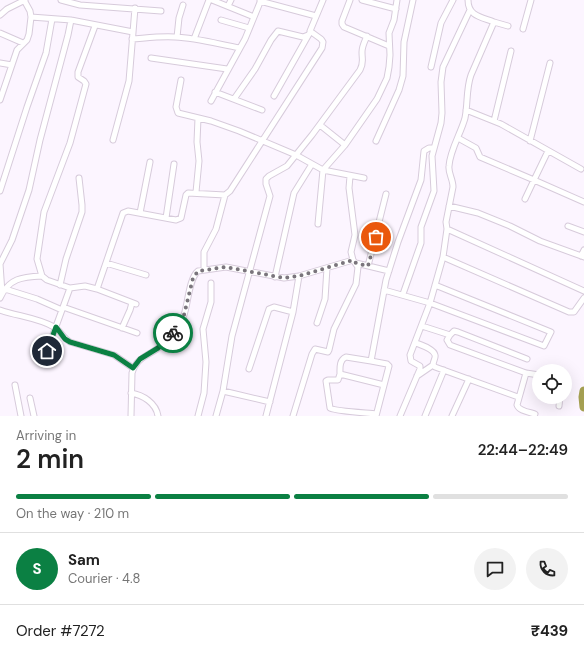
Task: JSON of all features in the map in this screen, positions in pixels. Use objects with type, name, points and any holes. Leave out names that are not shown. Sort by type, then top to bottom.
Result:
[{"type":"street","points":[[0,15],[7,9],[24,0],[30,10],[31,17],[27,40],[17,50],[0,100]]},
{"type":"street","points":[[61,0],[162,11]]},
{"type":"street","points":[[194,39],[210,0],[254,17]]},
{"type":"street","points":[[228,6],[231,0]]},
{"type":"street","points":[[274,96],[309,33],[323,0]]},
{"type":"street","points":[[350,0],[342,24],[346,28],[389,46]]},
{"type":"street","points":[[362,0],[396,9]]},
{"type":"street","points":[[318,224],[323,170],[345,145],[377,99],[387,78],[390,61],[389,34],[397,0]]},
{"type":"street","points":[[376,141],[399,90],[403,76],[404,42],[414,0]]},
{"type":"street","points":[[431,67],[441,23],[453,0]]},
{"type":"street","points":[[468,0],[468,7],[478,16],[508,26]]},
{"type":"street","points":[[523,29],[530,0]]},
{"type":"street","points":[[211,101],[250,28],[260,1],[316,16]]},
{"type":"street","points":[[177,37],[179,18],[184,5]]},
{"type":"street","points":[[113,140],[129,81],[135,8]]},
{"type":"street","points":[[403,294],[421,243],[421,227],[434,191],[431,163],[433,148],[441,123],[441,82],[443,67],[470,10]]},
{"type":"street","points":[[31,17],[71,20],[95,26],[133,32]]},
{"type":"street","points":[[0,191],[46,53],[52,18]]},
{"type":"street","points":[[2,293],[0,264],[12,240],[29,190],[40,140],[71,20]]},
{"type":"street","points":[[221,20],[250,28]]},
{"type":"street","points":[[400,416],[420,366],[411,361],[410,358],[430,304],[443,256],[447,229],[446,222],[453,182],[449,172],[449,166],[466,110],[468,84],[494,22]]},
{"type":"street","points":[[95,26],[78,72],[78,77],[86,84],[83,99],[70,143],[42,218],[37,259],[42,276],[47,280],[70,288],[85,286],[97,289],[134,303],[122,328]]},
{"type":"street","points":[[234,99],[255,69],[271,40],[278,31],[303,37],[309,33]]},
{"type":"street","points":[[0,33],[23,43]]},
{"type":"street","points":[[97,289],[123,213],[128,211],[176,220],[181,218],[186,195],[188,193],[196,192],[225,194],[230,191],[322,48],[323,42],[321,39],[309,33]]},
{"type":"street","points":[[132,39],[162,36],[177,37],[240,48]]},
{"type":"street","points":[[216,416],[223,391],[232,336],[270,196],[266,180],[269,176],[287,166],[320,125],[363,65],[362,50],[367,36]]},
{"type":"street","points":[[494,121],[511,51]]},
{"type":"street","points":[[151,58],[227,69]]},
{"type":"street","points":[[0,63],[12,65]]},
{"type":"street","points":[[530,141],[550,63]]},
{"type":"street","points":[[181,80],[176,110],[178,113],[234,129],[296,155],[323,170],[364,178]]},
{"type":"street","points":[[215,92],[262,110]]},
{"type":"street","points":[[466,110],[508,128],[581,169]]},
{"type":"street","points":[[196,192],[199,161],[197,142],[198,118]]},
{"type":"street","points":[[320,125],[345,145]]},
{"type":"street","points":[[458,138],[476,148],[480,157],[584,202]]},
{"type":"street","points":[[371,361],[389,271],[421,180],[424,151],[429,148],[433,148]]},
{"type":"street","points":[[525,199],[548,151]]},
{"type":"street","points":[[140,213],[150,162]]},
{"type":"street","points":[[166,218],[174,164]]},
{"type":"street","points":[[275,277],[294,193],[312,164]]},
{"type":"street","points":[[294,416],[313,351],[318,349],[328,352],[334,330],[356,284],[358,267],[351,252],[355,235],[349,188],[350,176]]},
{"type":"street","points":[[60,285],[66,260],[82,212],[78,178]]},
{"type":"street","points":[[204,270],[204,252],[216,229],[225,194]]},
{"type":"street","points":[[368,266],[386,194]]},
{"type":"street","points":[[449,206],[478,213],[510,226],[540,241],[583,256],[584,250]]},
{"type":"street","points":[[568,226],[584,232]]},
{"type":"street","points":[[447,229],[584,291]]},
{"type":"street","points":[[443,256],[569,312],[574,312],[577,310],[584,298]]},
{"type":"street","points":[[131,416],[133,368],[140,359],[158,348],[176,331],[184,315],[195,273],[198,271],[226,267],[284,278],[299,276],[355,262],[389,271]]},
{"type":"street","points":[[106,263],[146,275]]},
{"type":"street","points":[[316,323],[325,299],[327,268]]},
{"type":"street","points":[[2,293],[18,278],[42,276]]},
{"type":"street","points":[[266,416],[293,312],[299,276]]},
{"type":"street","points":[[198,416],[204,393],[206,362],[202,329],[211,302],[211,283]]},
{"type":"street","points":[[384,290],[403,294],[544,346],[550,332],[436,285]]},
{"type":"street","points":[[47,351],[70,288]]},
{"type":"street","points":[[2,293],[37,299],[137,333]]},
{"type":"street","points":[[249,369],[269,309],[274,307],[293,312]]},
{"type":"street","points":[[0,310],[41,320],[56,327],[65,339],[70,342],[114,355],[133,368]]},
{"type":"street","points":[[422,326],[450,335]]},
{"type":"street","points":[[527,359],[454,331],[447,340],[450,345],[532,374]]},
{"type":"street","points":[[416,343],[435,353],[433,365],[416,377]]},
{"type":"street","points":[[346,357],[387,364],[389,366],[376,415],[351,413],[330,408],[326,381],[338,380],[340,374],[341,361],[346,357]]},
{"type":"street","points":[[433,365],[518,397]]},
{"type":"street","points":[[425,416],[444,370]]},
{"type":"street","points":[[526,373],[516,405],[518,408],[535,414]]},
{"type":"street","points":[[340,374],[384,385]]},
{"type":"street","points":[[452,416],[469,379]]},
{"type":"street","points":[[15,385],[22,416]]},
{"type":"street","points":[[223,391],[270,402]]},
{"type":"street","points":[[131,393],[139,394],[146,398],[157,410],[158,416]]},
{"type":"street","points":[[30,398],[34,416]]},
{"type":"waterway","points":[[584,391],[584,407]]},
{"type":"way so far","points":[[173,333],[181,323],[193,278],[195,273],[198,271],[226,267],[284,278],[299,276],[353,260],[356,263],[368,266],[376,237]]},
{"type":"route","points":[[47,351],[56,327],[65,339],[70,342],[114,355],[133,368],[140,359],[158,348],[173,333]]}]
